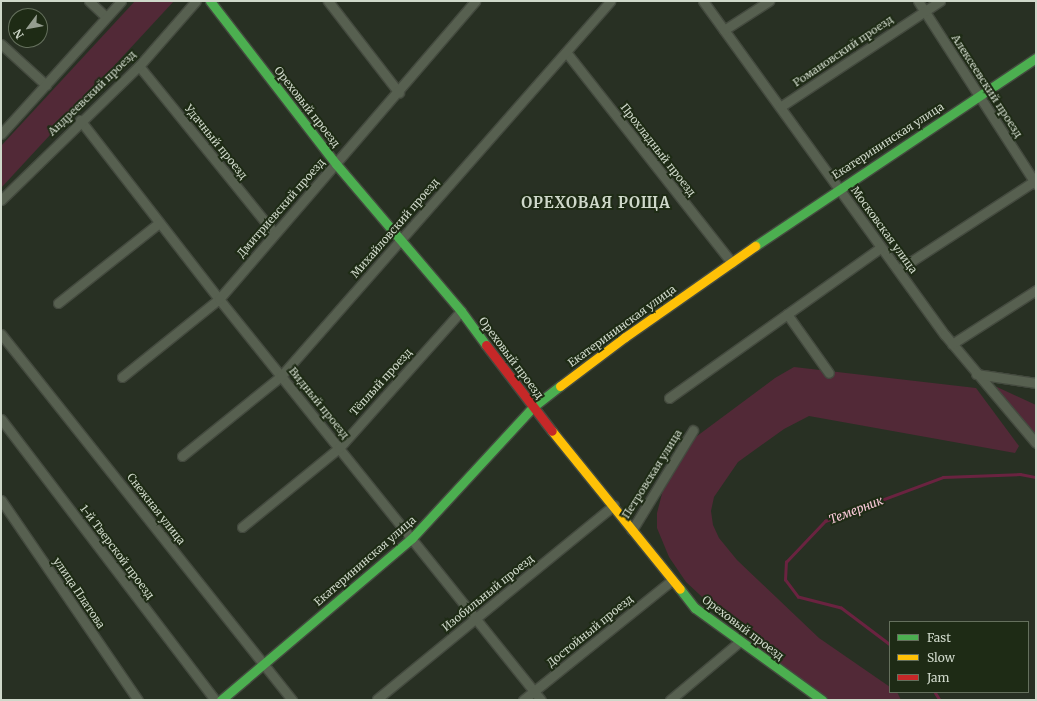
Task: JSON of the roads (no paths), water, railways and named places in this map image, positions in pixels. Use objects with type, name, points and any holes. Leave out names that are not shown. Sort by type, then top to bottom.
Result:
[{"type":"street","points":[[88,1],[106,17]]},
{"type":"street","points":[[1,134],[120,1]]},
{"type":"street","name":"Андреевский проезд","points":[[1,200],[80,120],[139,66],[196,1]]},
{"type":"street","name":"Ореховый проезд","points":[[210,1],[336,164],[400,242],[461,311],[533,407],[614,505],[632,530],[695,608],[818,699]]},
{"type":"street","points":[[328,1],[398,93]]},
{"type":"street","name":"Дмитриевский проезд","points":[[122,378],[219,299],[274,233],[398,93],[475,1]]},
{"type":"street","name":"Михайловский проезд","points":[[182,456],[281,376],[610,1]]},
{"type":"street","name":"Московская улица","points":[[703,1],[839,188],[880,248],[952,344],[1036,443]]},
{"type":"street","points":[[724,30],[768,1]]},
{"type":"street","name":"Алексеевский проезд","points":[[918,1],[1035,182]]},
{"type":"street","name":"Романовский проезд","points":[[780,107],[940,1]]},
{"type":"street","points":[[1,44],[46,85]]},
{"type":"street","name":"Прохладный проезд","points":[[566,52],[732,263]]},
{"type":"street","name":"Екатерининская улица","points":[[221,700],[264,666],[412,538],[533,407],[732,263],[839,188],[1036,58]]},
{"type":"street","name":"Удачный проезд","points":[[139,66],[274,233]]},
{"type":"street","name":"Видный проезд","points":[[80,120],[219,299],[541,700]]},
{"type":"street","points":[[898,270],[1035,182]]},
{"type":"street","points":[[58,303],[160,223]]},
{"type":"street","points":[[670,398],[880,248]]},
{"type":"street","points":[[952,344],[1036,290]]},
{"type":"street","name":"Тёплый проезд","points":[[242,527],[339,448],[461,311]]},
{"type":"street","points":[[788,314],[829,373]]},
{"type":"street","name":"Снежная улица","points":[[1,334],[292,700]]},
{"type":"street","points":[[976,374],[1036,383]]},
{"type":"street","name":"1-й Тверской проезд","points":[[1,419],[215,700]]},
{"type":"street","name":"Петровская улица","points":[[632,530],[693,430]]},
{"type":"street","name":"улица Платова","points":[[1,500],[138,700]]},
{"type":"street","name":"Изобильный проезд","points":[[376,699],[614,505]]},
{"type":"street","name":"Достойный проезд","points":[[524,700],[672,580]]},
{"type":"street","points":[[670,700],[739,642]]},
{"type":"waterway","name":"Темерник","points":[[889,644],[841,608],[798,597],[785,580],[786,562],[825,521],[943,477],[1020,474],[1036,477]]},
{"type":"waterway","name":"Темерник","points":[[936,693],[940,700]]},
{"type":"district","name":"ОРЕХОВАЯ РОЩА","points":[[596,203]]}]
